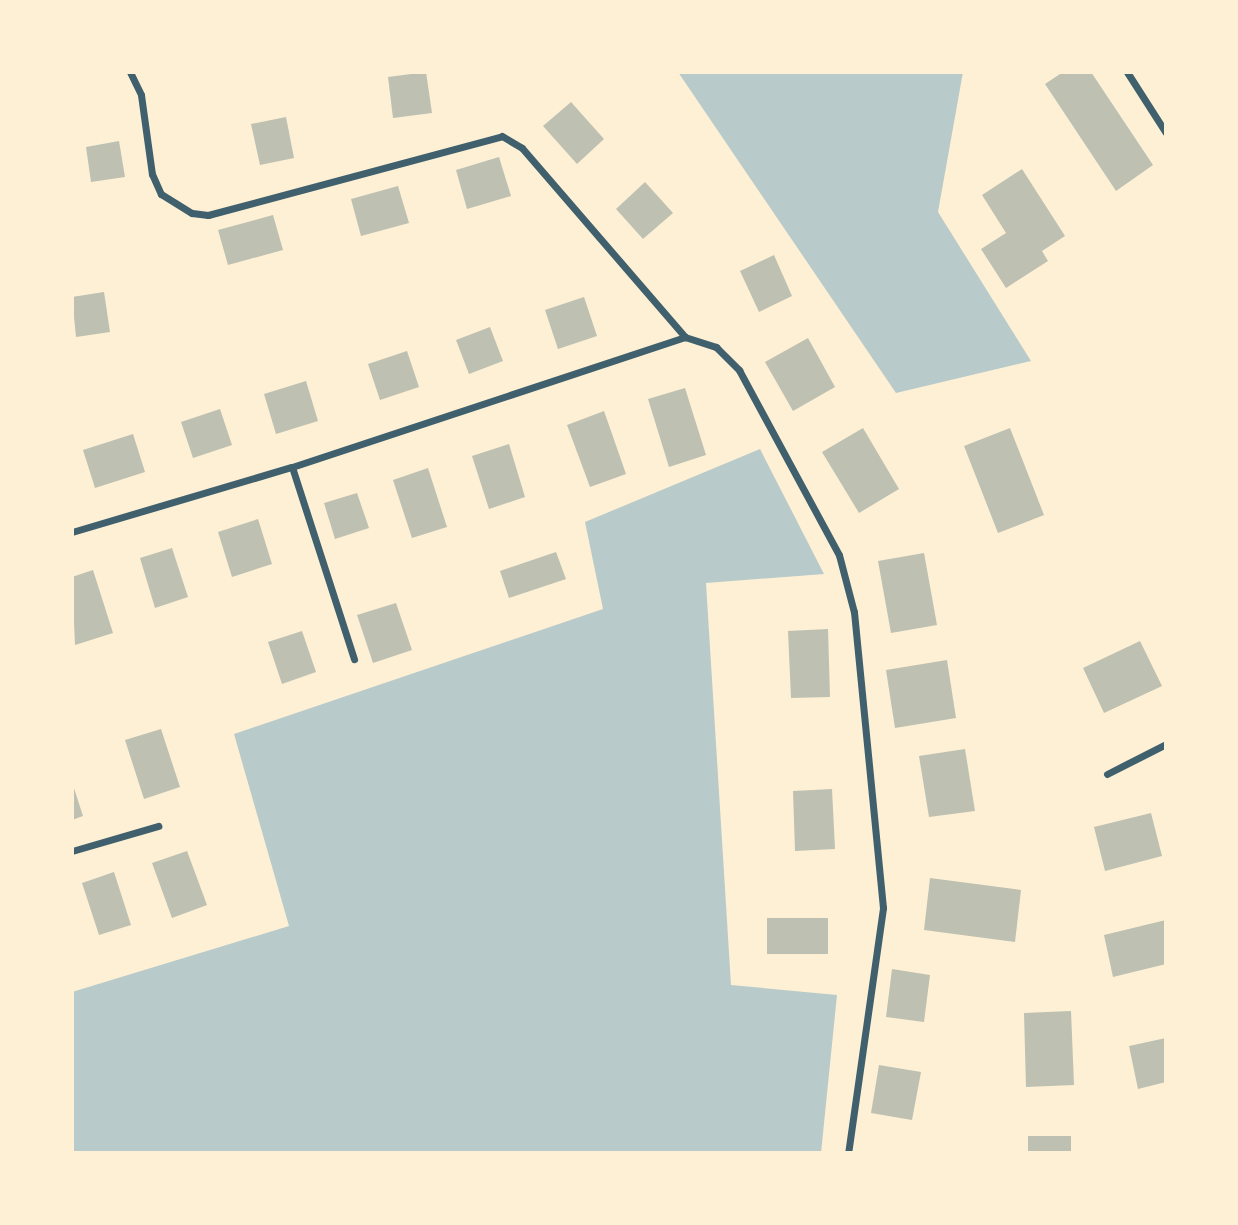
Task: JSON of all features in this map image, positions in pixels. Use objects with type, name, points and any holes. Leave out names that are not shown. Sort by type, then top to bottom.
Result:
[{"type":"street","points":[[130,72],[141,95],[152,174],[161,194],[192,213],[208,215],[502,136],[522,148],[685,337],[716,347],[739,370],[839,555],[854,612],[883,908],[848,1153]]},
{"type":"street","points":[[1127,72],[1166,132]]},
{"type":"street","points":[[72,532],[292,467],[685,337]]},
{"type":"street","points":[[292,467],[354,659]]},
{"type":"street","points":[[1108,774],[1166,744]]},
{"type":"street","points":[[72,851],[158,826]]},
{"type":"shaded area","points":[[678,72],[963,72],[938,212],[1031,361],[896,393]]},
{"type":"shaded area","points":[[760,449],[824,574],[706,583],[731,985],[837,995],[821,1153],[72,1153],[72,992],[289,926],[234,734],[603,609],[585,522]]},
{"type":"building","points":[[426,72],[432,113],[393,118],[388,77]]},
{"type":"building","points":[[1063,72],[1091,72],[1153,165],[1116,191],[1045,84]]},
{"type":"building","points":[[571,102],[604,139],[577,164],[543,126]]},
{"type":"building","points":[[286,117],[294,158],[260,165],[251,124]]},
{"type":"building","points":[[119,141],[125,177],[91,182],[86,147]]},
{"type":"building","points":[[499,157],[511,196],[467,209],[456,170]]},
{"type":"building","points":[[1022,169],[1065,236],[1042,251],[1048,261],[1006,288],[981,249],[1006,233],[982,195]]},
{"type":"building","points":[[645,182],[673,213],[643,239],[616,209]]},
{"type":"building","points":[[398,186],[409,223],[361,236],[351,199]]},
{"type":"building","points":[[273,215],[283,250],[228,265],[218,230]]},
{"type":"building","points":[[774,255],[792,296],[759,312],[740,271]]},
{"type":"building","points":[[104,292],[110,332],[76,337],[72,297]]},
{"type":"building","points":[[584,297],[597,336],[558,349],[545,310]]},
{"type":"building","points":[[490,327],[503,361],[469,374],[456,340]]},
{"type":"building","points":[[808,338],[835,387],[793,411],[765,362]]},
{"type":"building","points":[[407,351],[419,387],[380,400],[368,364]]},
{"type":"building","points":[[306,381],[318,421],[276,434],[264,394]]},
{"type":"building","points":[[685,388],[706,455],[669,467],[648,399]]},
{"type":"building","points":[[220,409],[232,445],[193,458],[181,422]]},
{"type":"building","points":[[604,411],[626,474],[590,487],[567,425]]},
{"type":"building","points":[[863,428],[899,489],[859,513],[822,452]]},
{"type":"building","points":[[1010,428],[1044,515],[998,533],[964,446]]},
{"type":"building","points":[[133,434],[145,472],[95,488],[83,450]]},
{"type":"building","points":[[509,444],[525,497],[489,509],[472,456]]},
{"type":"building","points":[[428,468],[447,527],[412,538],[393,480]]},
{"type":"building","points":[[357,493],[369,528],[335,539],[324,503]]},
{"type":"building","points":[[258,519],[272,564],[232,577],[218,532]]},
{"type":"building","points":[[172,548],[188,597],[155,608],[140,558]]},
{"type":"building","points":[[556,552],[566,579],[509,598],[500,571]]},
{"type":"building","points":[[924,553],[937,625],[891,633],[878,561]]},
{"type":"building","points":[[93,570],[113,633],[75,645],[72,577]]},
{"type":"building","points":[[396,603],[412,650],[373,663],[357,615]]},
{"type":"building","points":[[828,629],[830,697],[791,698],[788,631]]},
{"type":"building","points":[[302,631],[316,672],[282,684],[268,642]]},
{"type":"building","points":[[1140,641],[1162,686],[1104,713],[1083,668]]},
{"type":"building","points":[[947,660],[956,718],[895,728],[886,670]]},
{"type":"building","points":[[161,729],[180,787],[144,799],[125,740]]},
{"type":"building","points":[[965,749],[975,811],[929,817],[919,756]]},
{"type":"building","points":[[72,782],[83,816],[72,820]]},
{"type":"building","points":[[832,789],[835,849],[795,851],[793,791]]},
{"type":"building","points":[[1151,813],[1162,856],[1105,871],[1094,827]]},
{"type":"building","points":[[187,851],[207,905],[172,918],[152,863]]},
{"type":"building","points":[[114,872],[131,925],[99,935],[82,883]]},
{"type":"building","points":[[930,878],[1021,890],[1015,942],[924,930]]},
{"type":"building","points":[[767,918],[828,918],[828,954],[767,954]]},
{"type":"building","points":[[1166,920],[1166,964],[1113,977],[1104,935]]},
{"type":"building","points":[[892,969],[930,975],[924,1022],[886,1017]]},
{"type":"building","points":[[1071,1011],[1074,1085],[1026,1087],[1024,1013]]},
{"type":"building","points":[[1166,1038],[1166,1082],[1138,1089],[1129,1046]]},
{"type":"building","points":[[879,1065],[921,1072],[912,1120],[871,1113]]},
{"type":"building","points":[[1028,1136],[1071,1136],[1071,1153],[1028,1153]]}]
